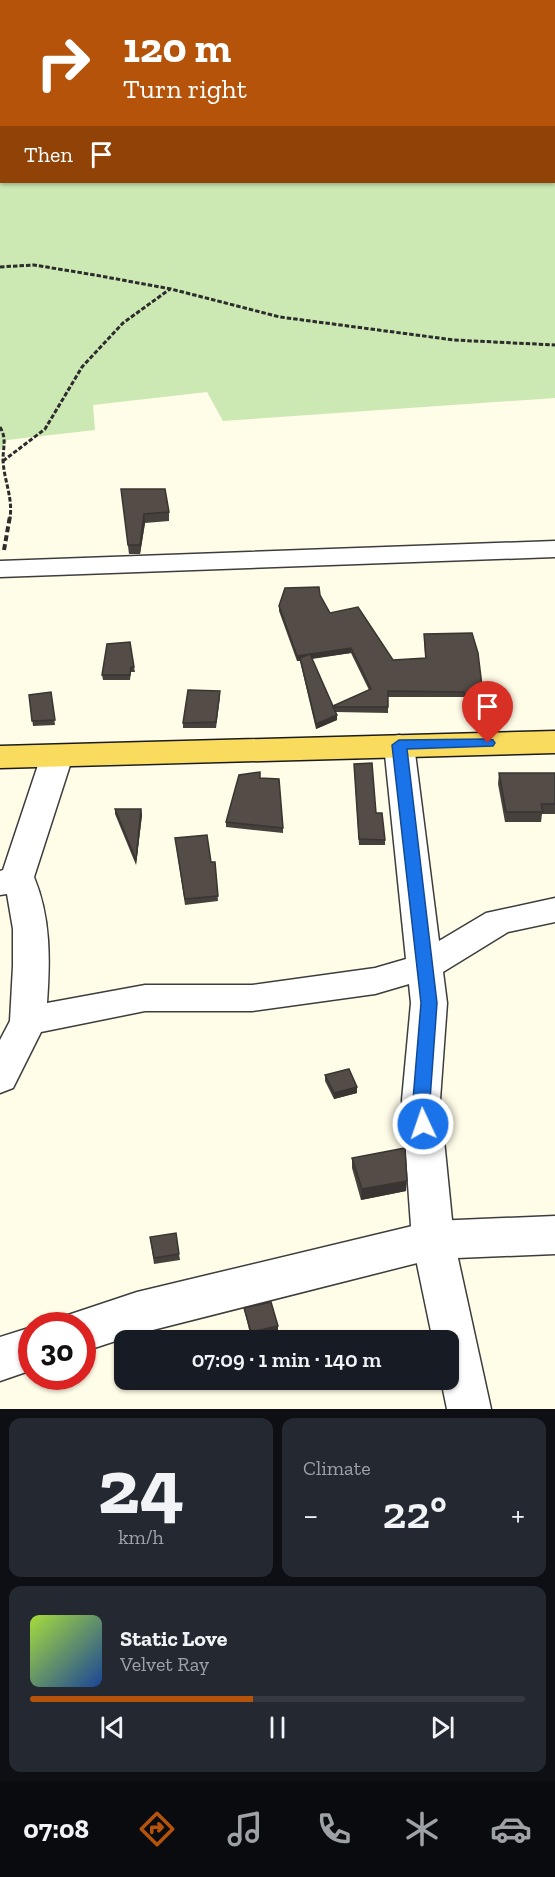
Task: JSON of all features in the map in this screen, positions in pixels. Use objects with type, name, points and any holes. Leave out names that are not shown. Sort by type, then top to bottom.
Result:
[{"type":"main road","points":[[0,757],[555,742]]},
{"type":"street","points":[[0,569],[229,559],[399,557],[555,549]]},
{"type":"street","points":[[399,745],[429,1003],[421,1100],[434,1240],[469,1409]]},
{"type":"street","points":[[0,1078],[28,1021],[32,943],[25,892],[9,880],[57,756]]},
{"type":"street","points":[[28,1021],[145,998],[252,998],[375,981],[425,966],[498,922],[555,910]]},
{"type":"street","points":[[96,1326],[137,1313],[434,1240],[555,1235]]},
{"type":"street","points":[[0,1359],[18,1353]]},
{"type":"path","points":[[0,267],[34,265],[171,289],[280,317],[454,340],[555,345]]},
{"type":"path","points":[[3,461],[45,429],[82,367],[123,323],[171,289]]},
{"type":"path","points":[[0,427],[5,436],[3,461],[12,504],[0,569]]},
{"type":"green space","points":[[0,183],[555,183],[555,398],[223,421],[207,392],[93,405],[95,430],[7,440],[0,451]]},
{"type":"building","points":[[121,489],[165,489],[169,512],[144,514],[140,545],[128,545]]},
{"type":"building","points":[[319,587],[320,595],[330,613],[358,607],[393,660],[426,658],[424,634],[472,633],[478,653],[482,686],[488,685],[493,705],[468,706],[464,692],[388,691],[388,707],[333,707],[337,715],[316,724],[300,658],[310,654],[297,656],[279,606],[285,588]],"holes":[[[351,648],[371,689],[333,706],[310,654]]]},
{"type":"building","points":[[130,642],[134,667],[131,667],[130,675],[102,675],[107,644]]},
{"type":"building","points":[[188,690],[220,691],[216,722],[183,723]]},
{"type":"building","points":[[51,692],[55,720],[32,721],[29,695]]},
{"type":"building","points":[[372,763],[376,813],[382,813],[385,840],[359,839],[354,764]]},
{"type":"building","points":[[260,772],[260,778],[279,779],[283,828],[226,822],[239,775]]},
{"type":"building","points":[[499,773],[555,773],[555,804],[541,804],[543,812],[506,812]]},
{"type":"building","points":[[115,809],[141,809],[136,860]]},
{"type":"building","points":[[207,835],[211,862],[215,862],[218,896],[185,899],[175,838]]},
{"type":"building","points":[[349,1069],[357,1087],[334,1093],[325,1075]]},
{"type":"building","points":[[405,1148],[407,1181],[362,1189],[352,1158]]},
{"type":"building","points":[[176,1233],[179,1254],[154,1258],[150,1237]]},
{"type":"building","points":[[271,1302],[278,1326],[250,1330],[244,1308]]},
{"type":"route","points":[[423,1124],[421,1100],[429,1003],[399,745],[488,743]]}]
